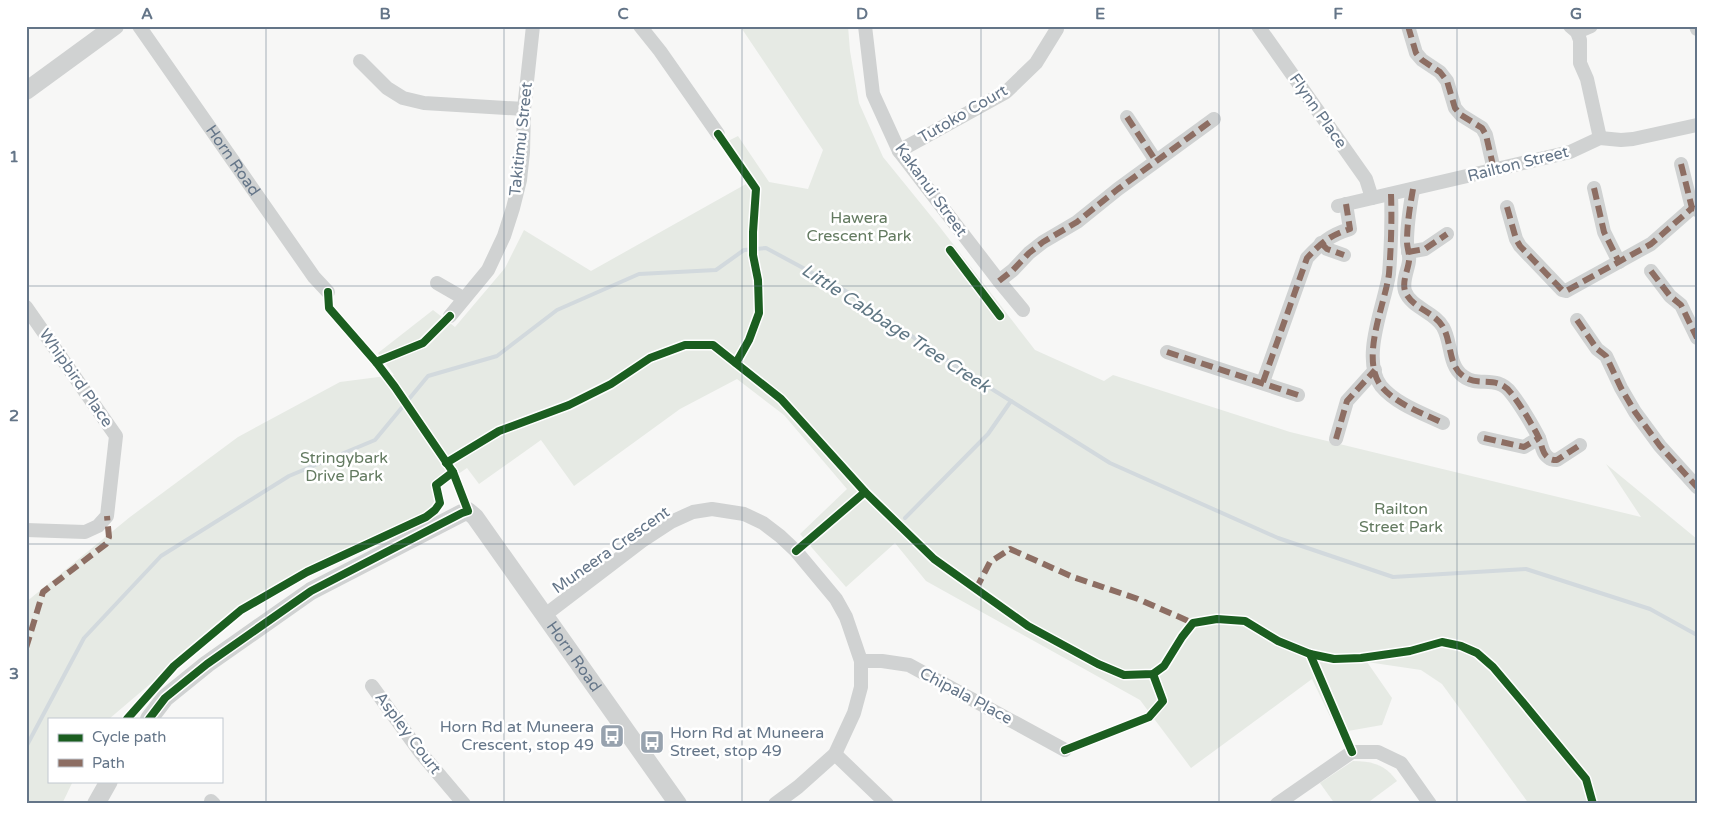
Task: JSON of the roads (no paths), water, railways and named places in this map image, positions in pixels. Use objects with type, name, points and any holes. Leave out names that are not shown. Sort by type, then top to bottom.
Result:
[{"type":"street","points":[[26,91],[115,26]]},
{"type":"street","name":"Horn Road","points":[[139,26],[314,277],[328,292]]},
{"type":"street","name":"Takitimu Street","points":[[450,316],[488,270],[504,236],[513,208],[521,171],[524,109],[533,26]]},
{"type":"street","points":[[640,26],[660,51],[718,134]]},
{"type":"street","name":"Kakanui Street","points":[[865,26],[873,94],[899,151],[1023,310]]},
{"type":"street","name":"Tutoko Court","points":[[899,151],[1006,92],[1036,63],[1057,26]]},
{"type":"street","name":"Flynn Place","points":[[1258,26],[1366,179],[1372,198]]},
{"type":"street","points":[[1408,26],[1416,53],[1422,60],[1440,72],[1446,81],[1455,108],[1461,115],[1482,128],[1486,135],[1494,170]]},
{"type":"street","points":[[1591,26],[1574,29],[1580,40],[1580,63],[1587,79],[1600,138]]},
{"type":"street","points":[[360,61],[387,88],[403,98],[424,103],[524,109]]},
{"type":"street","points":[[1127,117],[1156,161]]},
{"type":"street","points":[[999,281],[1042,242],[1077,222],[1118,189],[1214,119]]},
{"type":"street","name":"Railton Street","points":[[1321,243],[1335,234],[1350,229],[1342,205],[1570,152],[1600,138],[1634,139],[1697,125]]},
{"type":"street","points":[[1507,207],[1516,239],[1520,246],[1562,290],[1569,290],[1651,244],[1694,209],[1681,164]]},
{"type":"street","points":[[1594,188],[1604,232],[1619,262]]},
{"type":"street","points":[[1413,189],[1406,243],[1409,260],[1405,278],[1405,291],[1414,302],[1434,316],[1443,328],[1452,361],[1464,378],[1474,381],[1495,382],[1504,385],[1511,392],[1539,438],[1542,450],[1549,458],[1556,460],[1580,445]]},
{"type":"street","points":[[1391,194],[1388,276],[1381,304],[1373,353],[1375,370],[1381,385],[1398,401],[1443,423]]},
{"type":"street","points":[[1408,252],[1425,249],[1447,234]]},
{"type":"street","points":[[1263,382],[1307,258],[1321,243],[1327,249],[1344,255]]},
{"type":"street","points":[[1651,271],[1670,296],[1681,305],[1697,338]]},
{"type":"street","points":[[437,282],[463,298]]},
{"type":"street","name":"Whipbird Place","points":[[26,307],[112,429],[116,436],[116,445],[107,516],[98,526],[86,532],[26,530]]},
{"type":"street","points":[[1577,320],[1597,350],[1606,356],[1625,396],[1660,446],[1697,487]]},
{"type":"street","points":[[1167,352],[1298,395]]},
{"type":"street","points":[[1336,439],[1347,401],[1375,370]]},
{"type":"street","points":[[1484,438],[1524,447],[1539,438]]},
{"type":"street","name":"Muneera Crescent","points":[[545,614],[642,541],[672,522],[694,512],[712,509],[720,510],[744,514],[763,523],[796,551],[836,599],[854,636],[861,661],[861,687],[854,713],[835,754],[798,787],[775,804]]},
{"type":"street","name":"Horn Road","points":[[149,718],[165,698],[207,664],[311,591],[462,513],[468,512],[475,517],[545,614],[678,804]]},
{"type":"street","name":"Chipala Place","points":[[861,661],[882,661],[909,665],[1065,750]]},
{"type":"street","name":"Aspley Court","points":[[372,686],[420,752],[464,804]]},
{"type":"street","points":[[1277,804],[1352,752],[1378,752],[1401,763],[1430,804]]},
{"type":"street","points":[[835,754],[887,804]]},
{"type":"street","points":[[96,804],[108,782]]},
{"type":"waterway","name":"Little Cabbage Tree Creek","points":[[26,747],[84,638],[161,556],[289,476],[375,440],[428,376],[497,356],[557,310],[639,274],[716,270],[744,250],[766,248],[844,290],[963,371],[1110,463],[1278,538],[1393,577],[1526,569],[1650,609],[1697,635]]},
{"type":"waterway","points":[[905,518],[988,434],[1011,401]]},
{"type":"place","name":"Horn Rd at Muneera Crescent, stop 49","points":[[612,736]]},
{"type":"place","name":"Horn Rd at Muneera Street, stop 49","points":[[652,742]]},
{"type":"park label","name":"Hawera Crescent Park","points":[[859,227]]},
{"type":"park label","name":"Stringybark Drive Park","points":[[344,467]]},
{"type":"park label","name":"Railton Street Park","points":[[1401,518]]}]
